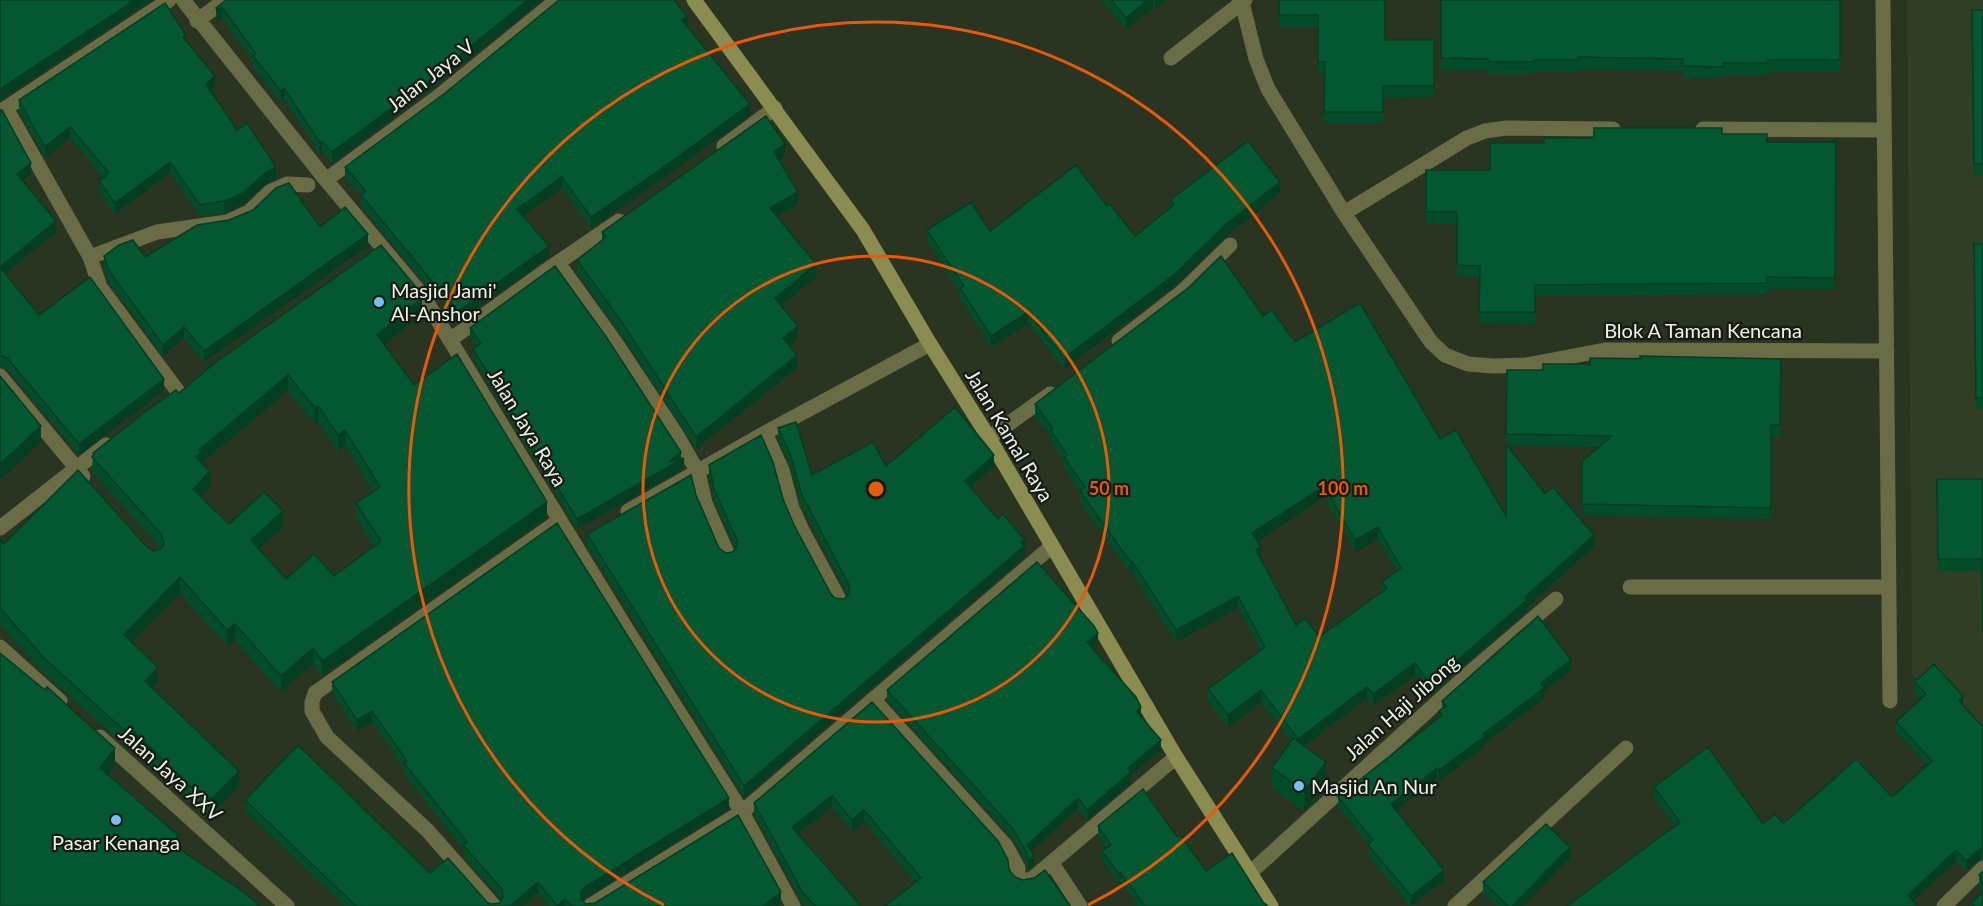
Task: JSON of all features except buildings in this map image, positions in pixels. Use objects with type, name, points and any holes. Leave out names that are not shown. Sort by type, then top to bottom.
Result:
[{"type":"main road","name":"Jalan Kamal Raya","points":[[694,0],[863,230],[989,438],[1176,757],[1271,906]]},
{"type":"street","points":[[169,0],[3,110],[90,257],[100,287],[178,393]]},
{"type":"street","name":"Jalan Jaya Raya","points":[[183,0],[197,21],[280,120],[377,251],[423,296],[560,520],[578,539],[742,812],[793,906]]},
{"type":"street","points":[[197,21],[225,0]]},
{"type":"street","name":"Jalan Jaya V","points":[[326,180],[439,96],[557,0]]},
{"type":"street","points":[[1883,0],[1890,701]]},
{"type":"street","name":"Blok A Taman Kencana","points":[[1171,58],[1243,1],[1256,59],[1268,89],[1344,213],[1431,342],[1446,355],[1468,364],[1526,365],[1605,350],[1887,351]]},
{"type":"street","points":[[712,155],[775,108]]},
{"type":"street","points":[[1344,213],[1467,138],[1485,131],[1506,128],[1624,129]]},
{"type":"street","points":[[1683,129],[1884,130]]},
{"type":"street","points":[[90,257],[157,232],[227,222],[249,212],[271,191],[286,184],[308,185]]},
{"type":"street","points":[[450,340],[631,213]]},
{"type":"street","points":[[1111,347],[1182,292],[1230,245]]},
{"type":"street","points":[[558,263],[621,351],[676,434],[698,472],[705,503],[728,555]]},
{"type":"street","points":[[612,520],[765,433],[930,344]]},
{"type":"street","points":[[0,376],[92,486]]},
{"type":"street","points":[[989,438],[1066,381]]},
{"type":"street","points":[[765,433],[782,470],[792,508],[840,601]]},
{"type":"street","points":[[0,528],[121,434]]},
{"type":"street","points":[[495,906],[427,830],[327,737],[312,711],[312,702],[315,693],[560,520]]},
{"type":"street","points":[[590,906],[742,812],[1052,546]]},
{"type":"street","points":[[1629,587],[1889,586]]},
{"type":"street","name":"Jalan Haji Jibong","points":[[1250,873],[1466,676],[1556,599]]},
{"type":"street","points":[[0,647],[70,710]]},
{"type":"street","points":[[874,700],[1006,846],[1018,868],[1018,877],[1023,881],[1032,879],[1052,863],[1176,757]]},
{"type":"street","name":"Jalan Jaya XXV","points":[[87,725],[287,906]]},
{"type":"street","points":[[1455,906],[1626,748]]},
{"type":"street","points":[[1052,863],[1080,906]]},
{"type":"street","points":[[1944,906],[1983,868]]},
{"type":"shaded area","points":[[1907,0],[1983,0],[1983,732],[1912,675]]},
{"type":"place","name":"Masjid Jami' Al-Anshor","points":[[379,302]]},
{"type":"place","name":"Masjid An Nur","points":[[1299,786]]},
{"type":"place","name":"Pasar Kenanga","points":[[116,820]]}]
